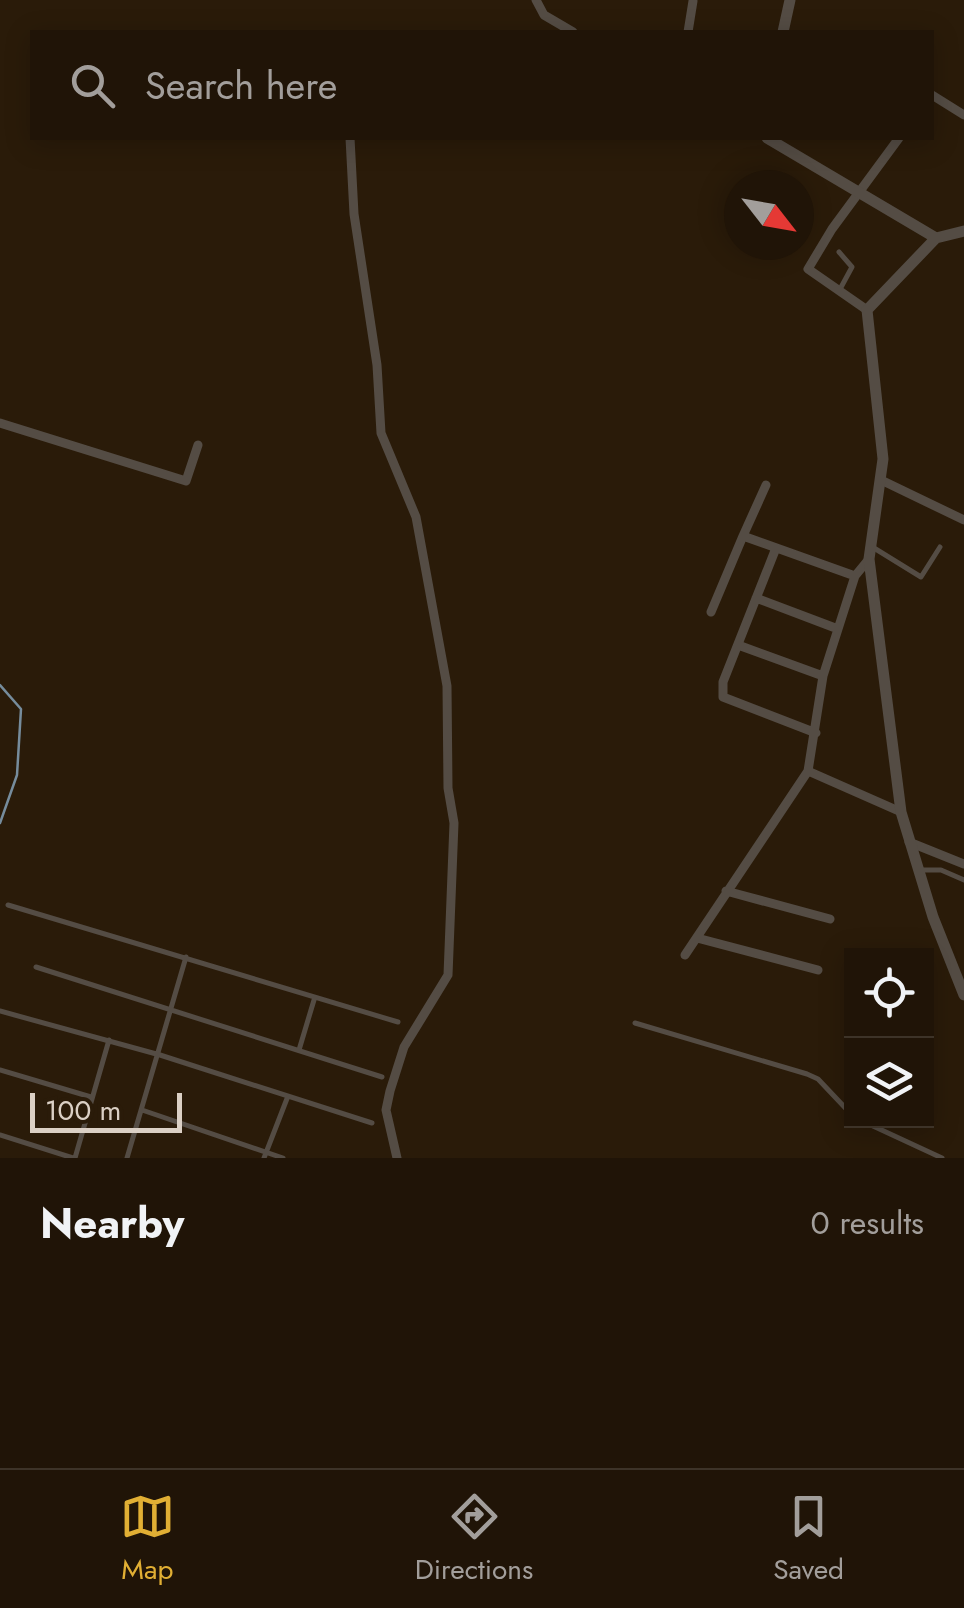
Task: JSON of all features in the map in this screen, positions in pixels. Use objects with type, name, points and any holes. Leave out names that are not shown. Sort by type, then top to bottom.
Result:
[{"type":"street","points":[[536,0],[544,15],[570,30]]},
{"type":"street","points":[[783,30],[790,0]]},
{"type":"street","points":[[688,30],[694,1]]},
{"type":"street","points":[[934,96],[964,116]]},
{"type":"street","points":[[350,140],[354,214],[377,365],[381,433],[416,517],[447,686],[448,788],[454,823],[448,975],[404,1047],[390,1091],[386,1110],[397,1158]]},
{"type":"street","points":[[769,140],[936,238]]},
{"type":"street","points":[[867,310],[808,269],[898,140]]},
{"type":"street","points":[[964,231],[936,238],[867,310],[870,372],[881,415],[881,480],[870,553],[901,812],[908,842],[964,995]]},
{"type":"street","points":[[0,424],[186,481],[198,446]]},
{"type":"street","points":[[881,480],[964,520]]},
{"type":"street","points":[[711,612],[766,485]]},
{"type":"street","points":[[743,536],[855,576]]},
{"type":"street","points":[[776,548],[723,682],[722,697],[816,733]]},
{"type":"street","points":[[686,956],[808,772],[823,676],[855,576],[870,553]]},
{"type":"street","points":[[756,598],[838,629]]},
{"type":"street","points":[[738,645],[823,676]]},
{"type":"street","points":[[808,772],[901,812]]},
{"type":"street","points":[[908,842],[964,864]]},
{"type":"street","points":[[726,892],[830,919]]},
{"type":"street","points":[[697,938],[818,970]]},
{"type":"lane","points":[[838,252],[852,268],[839,290]]},
{"type":"lane","points":[[870,553],[920,576],[940,547]]},
{"type":"lane","points":[[918,870],[941,870],[964,880]]},
{"type":"lane","points":[[8,905],[398,1022]]},
{"type":"lane","points":[[127,1158],[186,958]]},
{"type":"lane","points":[[36,967],[382,1077]]},
{"type":"lane","points":[[299,1050],[314,998]]},
{"type":"lane","points":[[0,1011],[160,1055],[372,1123]]},
{"type":"lane","points":[[635,1023],[807,1074],[818,1079],[844,1106]]},
{"type":"lane","points":[[0,1135],[74,1158],[109,1040]]},
{"type":"lane","points":[[0,1070],[91,1098]]},
{"type":"lane","points":[[265,1155],[288,1096]]},
{"type":"lane","points":[[142,1110],[283,1158]]},
{"type":"lane","points":[[877,1128],[942,1158]]},
{"type":"waterway","points":[[0,685],[21,709],[17,775],[0,823]]}]
